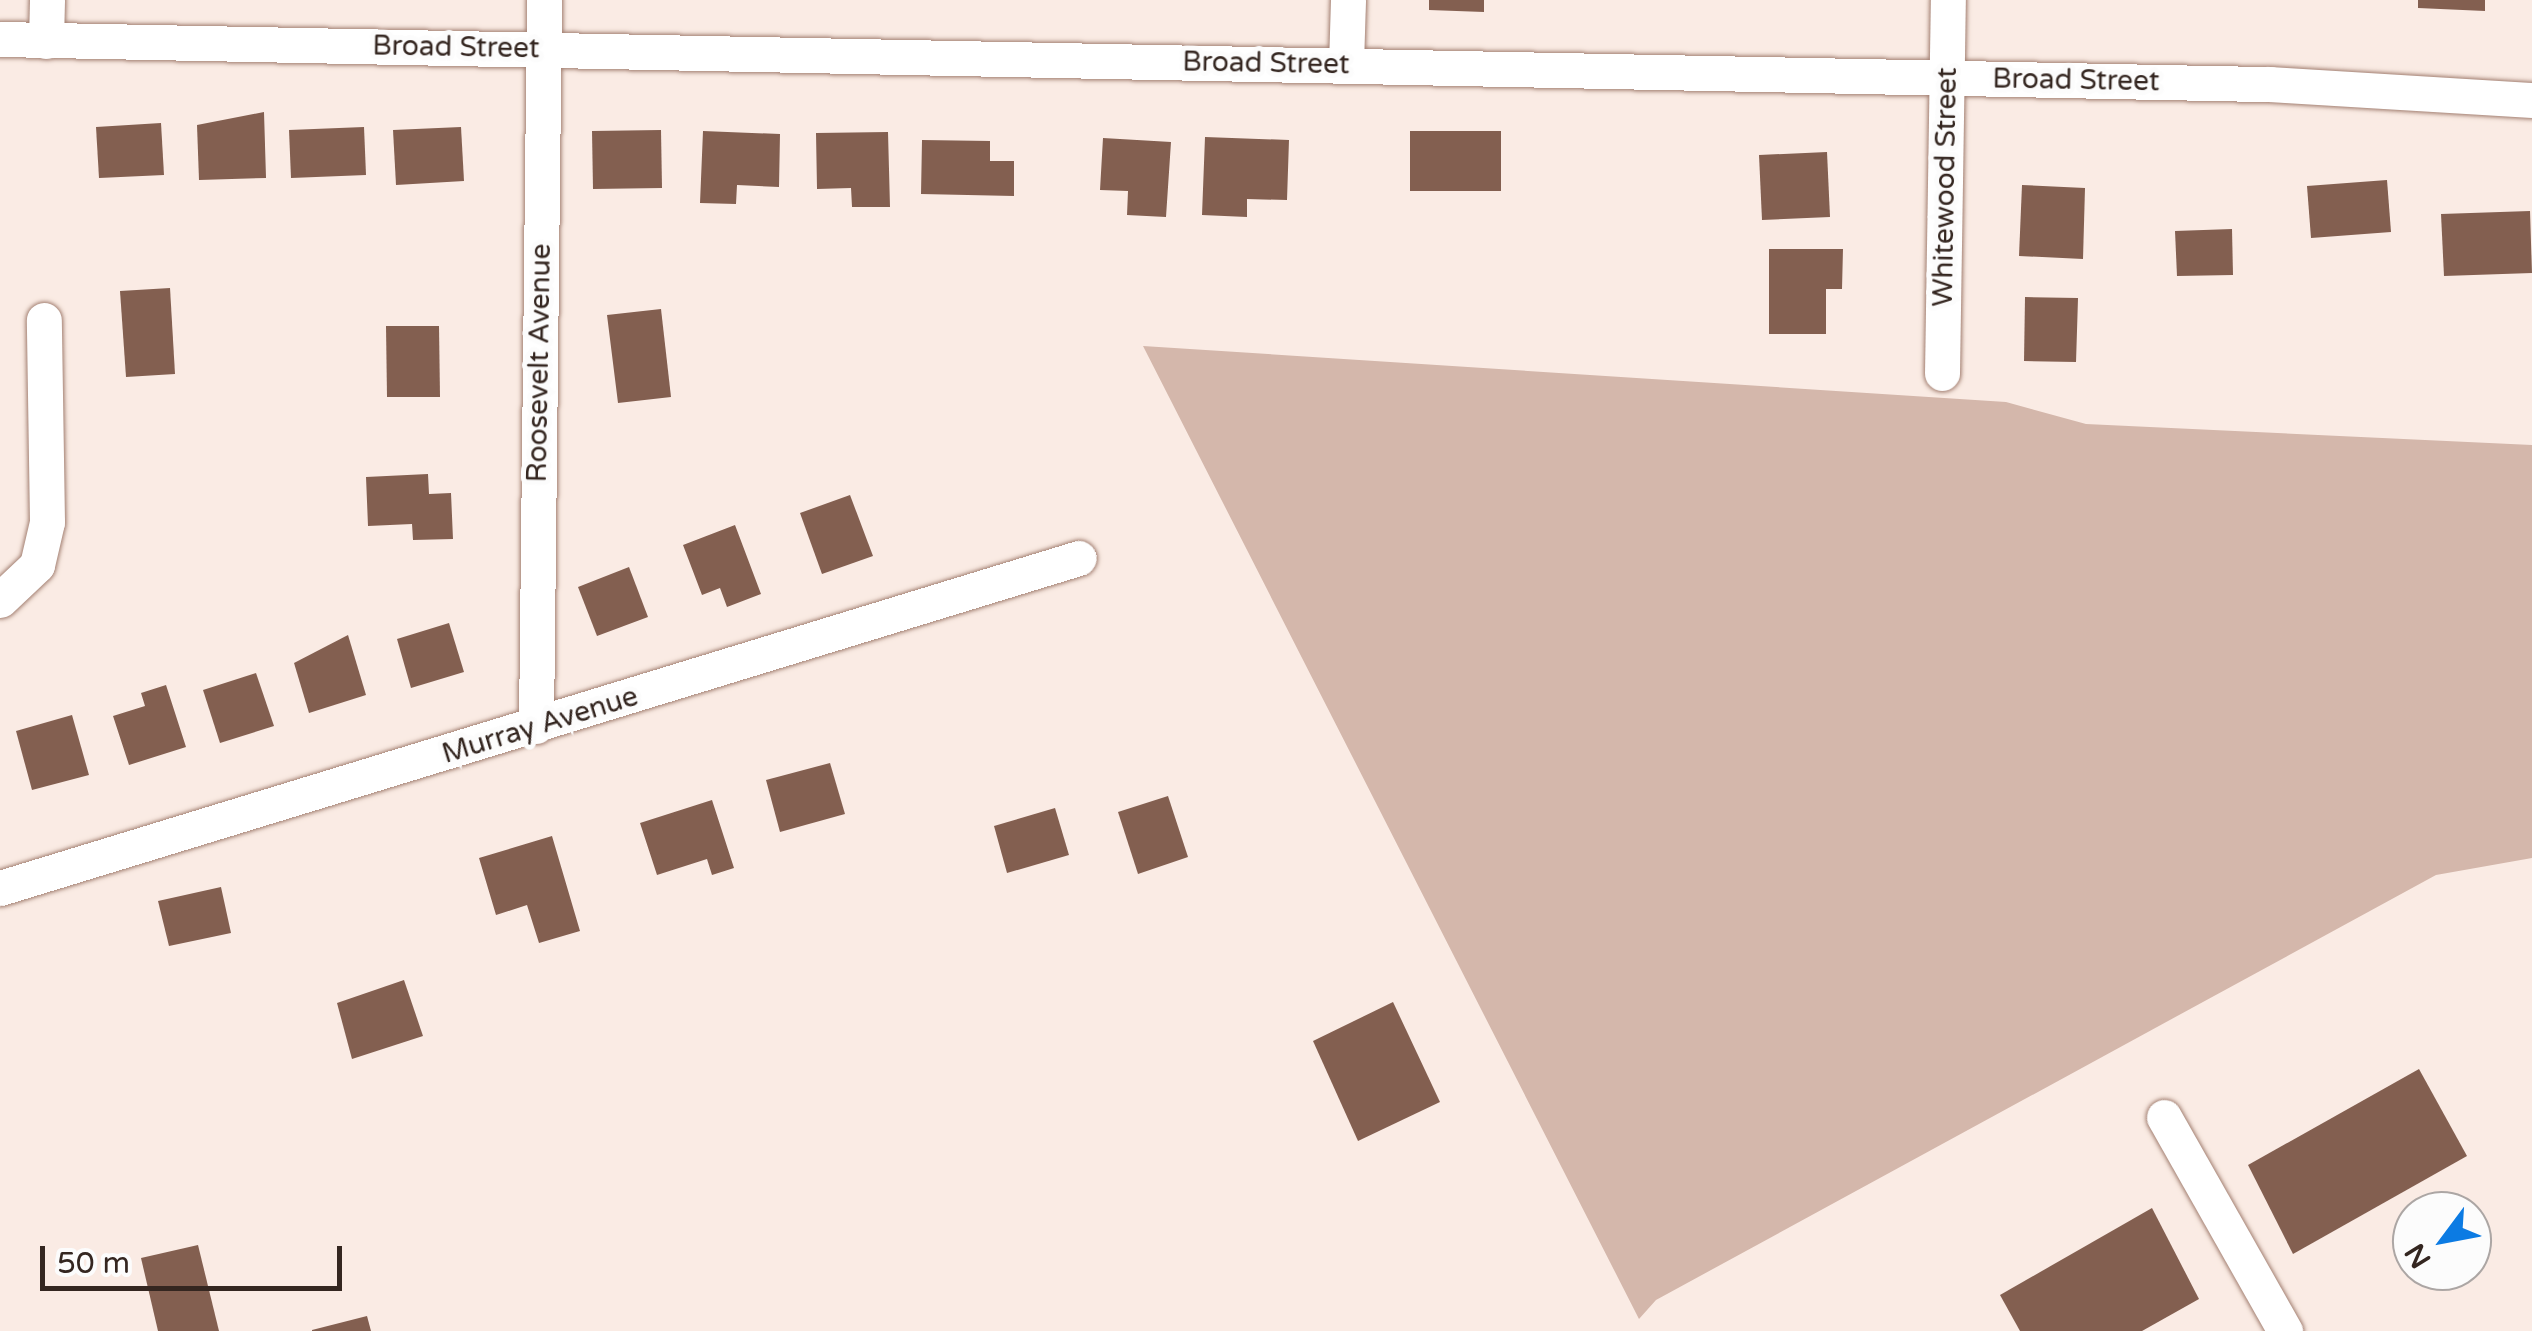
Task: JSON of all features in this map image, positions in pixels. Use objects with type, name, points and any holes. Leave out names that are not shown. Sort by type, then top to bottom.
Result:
[{"type":"street","points":[[46,40],[47,0]]},
{"type":"street","name":"Roosevelt Avenue","points":[[536,726],[544,0]]},
{"type":"street","points":[[1346,64],[1348,0]]},
{"type":"street","name":"Whitewood Street","points":[[1942,373],[1948,0]]},
{"type":"street","name":"Broad Street","points":[[0,39],[1948,78],[2532,100]]},
{"type":"street","points":[[0,600],[37,566],[47,522],[44,320]]},
{"type":"street","name":"Murray Avenue","points":[[0,888],[1079,558]]},
{"type":"street","points":[[2164,1117],[2285,1331]]},
{"type":"shaded area","points":[[1143,346],[2006,402],[2086,424],[2532,445],[2532,858],[2436,875],[1656,1300],[1639,1319]]},
{"type":"building","points":[[1429,0],[1484,0],[1484,12],[1429,10]]},
{"type":"building","points":[[2418,0],[2485,0],[2485,11],[2418,8]]},
{"type":"building","points":[[264,112],[266,178],[199,180],[197,125]]},
{"type":"building","points":[[161,123],[164,175],[99,178],[96,127]]},
{"type":"building","points":[[364,127],[366,175],[291,178],[289,130]]},
{"type":"building","points":[[461,127],[464,181],[396,185],[393,130]]},
{"type":"building","points":[[661,130],[662,188],[593,189],[592,131]]},
{"type":"building","points":[[703,131],[780,134],[779,187],[737,185],[736,204],[700,203]]},
{"type":"building","points":[[1410,131],[1501,131],[1501,191],[1410,191]]},
{"type":"building","points":[[888,132],[890,207],[852,207],[851,188],[817,189],[816,133]]},
{"type":"building","points":[[1205,137],[1289,140],[1287,200],[1247,199],[1247,217],[1202,215]]},
{"type":"building","points":[[1103,138],[1171,142],[1166,217],[1127,215],[1128,191],[1100,190]]},
{"type":"building","points":[[922,140],[990,141],[990,161],[1014,161],[1014,196],[921,194]]},
{"type":"building","points":[[1827,152],[1830,217],[1762,220],[1759,155]]},
{"type":"building","points":[[2387,180],[2391,232],[2311,238],[2307,186]]},
{"type":"building","points":[[2022,185],[2085,188],[2083,259],[2019,256]]},
{"type":"building","points":[[2530,211],[2532,273],[2444,276],[2441,214]]},
{"type":"building","points":[[2232,229],[2233,275],[2177,276],[2175,231]]},
{"type":"building","points":[[1769,249],[1843,249],[1842,289],[1826,289],[1826,334],[1769,334]]},
{"type":"building","points":[[170,288],[175,374],[126,377],[120,291]]},
{"type":"building","points":[[2025,297],[2078,298],[2076,362],[2024,361]]},
{"type":"building","points":[[661,309],[671,397],[618,403],[607,315]]},
{"type":"building","points":[[386,326],[439,326],[440,397],[387,397]]},
{"type":"building","points":[[428,474],[429,494],[451,493],[453,539],[413,540],[412,524],[368,526],[366,477]]},
{"type":"building","points":[[850,495],[873,556],[822,574],[800,513]]},
{"type":"building","points":[[735,525],[761,594],[727,607],[720,588],[702,595],[683,545]]},
{"type":"building","points":[[629,567],[648,617],[597,636],[578,587]]},
{"type":"building","points":[[449,623],[464,672],[411,688],[397,639]]},
{"type":"building","points":[[348,635],[366,695],[309,713],[294,663]]},
{"type":"building","points":[[256,673],[274,726],[220,743],[203,690]]},
{"type":"building","points":[[166,685],[186,747],[129,765],[113,716],[145,706],[141,693]]},
{"type":"building","points":[[72,715],[89,775],[32,790],[16,731]]},
{"type":"building","points":[[830,763],[845,814],[780,832],[766,780]]},
{"type":"building","points":[[1168,796],[1188,857],[1138,874],[1118,812]]},
{"type":"building","points":[[712,800],[734,868],[712,875],[707,859],[657,875],[640,823]]},
{"type":"building","points":[[1055,808],[1069,855],[1007,873],[994,826]]},
{"type":"building","points":[[552,836],[580,931],[539,943],[527,905],[496,915],[479,858]]},
{"type":"building","points":[[221,887],[231,933],[169,946],[158,901]]},
{"type":"building","points":[[404,980],[423,1036],[352,1059],[337,1003]]},
{"type":"building","points":[[1393,1002],[1440,1102],[1358,1141],[1313,1041]]},
{"type":"building","points":[[2419,1069],[2467,1156],[2405,1191],[2392,1191],[2392,1198],[2293,1254],[2248,1165]]},
{"type":"building","points":[[2152,1208],[2199,1299],[2142,1331],[2020,1331],[2000,1295]]},
{"type":"building","points":[[198,1245],[219,1331],[158,1331],[141,1258]]},
{"type":"building","points":[[367,1316],[371,1331],[312,1331],[312,1330]]}]
